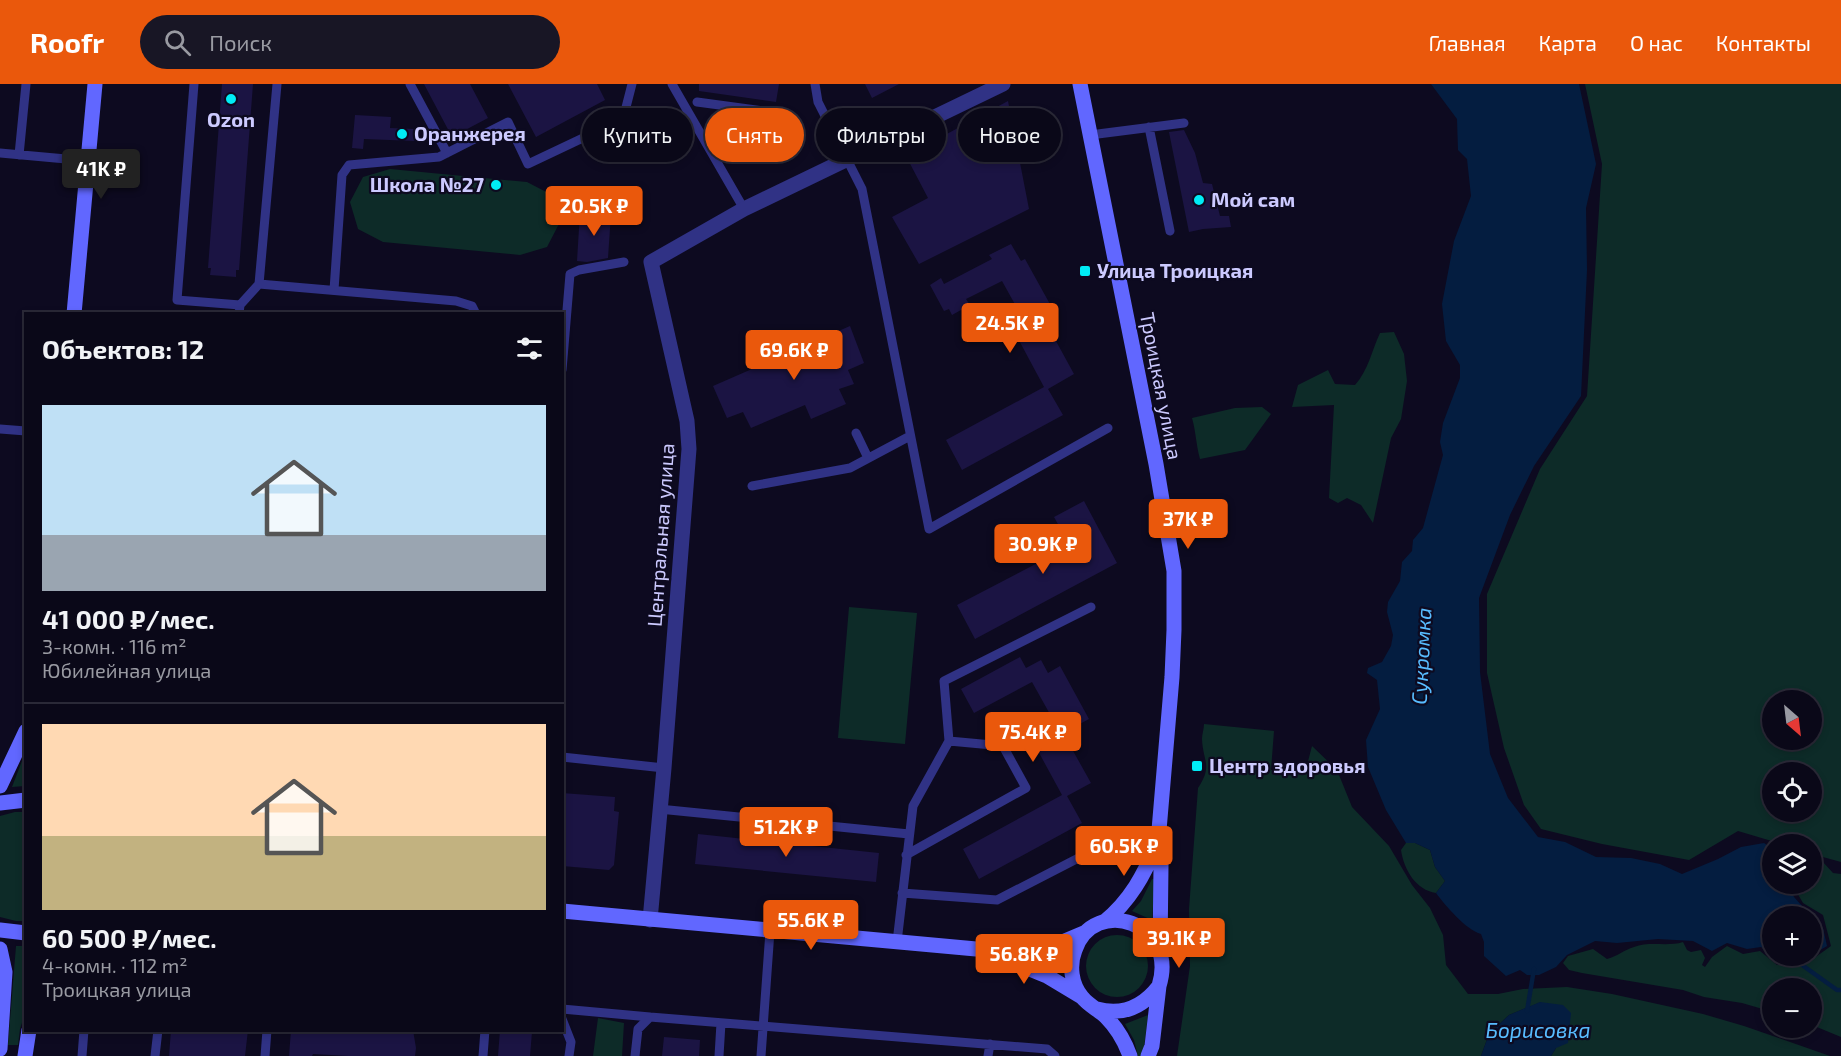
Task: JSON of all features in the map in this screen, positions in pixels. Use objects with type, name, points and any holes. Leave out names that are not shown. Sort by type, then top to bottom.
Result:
[{"type":"street","points":[[74,312],[95,84]]},
{"type":"street","name":"Центральная улица","points":[[946,112],[1003,84]]},
{"type":"street","name":"Троицкая улица","points":[[1080,84],[1156,464],[1174,571],[1172,677],[1158,842],[1161,866],[1160,950]]},
{"type":"street","name":"Центральная улица","points":[[650,920],[689,449],[687,421],[651,262],[744,209],[845,162]]},
{"type":"street","points":[[0,786],[24,736]]},
{"type":"street","points":[[0,803],[24,800]]},
{"type":"street","name":"Троицкая улица","points":[[1103,922],[1119,909],[1135,890],[1158,842]]},
{"type":"street","points":[[564,911],[975,949],[1035,951],[1054,947],[1103,922],[1113,920],[1134,924],[1149,934],[1160,950],[1163,966],[1152,1046],[1148,1056]]},
{"type":"street","points":[[0,930],[24,933]]},
{"type":"street","points":[[1082,997],[1072,978],[1071,969],[1077,943],[1084,933]]},
{"type":"street","points":[[0,949],[5,972],[0,1048]]},
{"type":"street","points":[[975,949],[1047,976],[1082,997],[1115,1028],[1130,1056]]},
{"type":"street","points":[[1097,1009],[1114,1012],[1134,1009],[1151,997],[1159,986]]},
{"type":"street","points":[[25,1056],[29,1032]]},
{"type":"lane","points":[[19,155],[26,84]]},
{"type":"lane","points":[[194,84],[177,300],[240,310],[259,284],[277,84]]},
{"type":"lane","points":[[410,84],[447,153]]},
{"type":"lane","points":[[334,291],[342,175],[349,165],[439,157],[508,122],[528,164],[623,119],[632,84]]},
{"type":"lane","points":[[672,84],[744,209]]},
{"type":"lane","points":[[815,84],[821,108]]},
{"type":"lane","points":[[697,102],[742,108]]},
{"type":"lane","points":[[1132,130],[1133,120]]},
{"type":"lane","points":[[1090,135],[1184,123]]},
{"type":"lane","points":[[1149,127],[1170,231]]},
{"type":"lane","points":[[0,153],[88,160]]},
{"type":"lane","points":[[850,162],[866,203],[929,529],[1108,428]]},
{"type":"lane","points":[[564,345],[570,274],[579,270],[624,262]]},
{"type":"lane","points":[[259,284],[456,301],[472,306],[475,312]]},
{"type":"lane","points":[[0,429],[24,431]]},
{"type":"lane","points":[[856,433],[868,458]]},
{"type":"lane","points":[[752,486],[850,468],[910,436]]},
{"type":"lane","points":[[897,942],[913,806],[949,741],[944,681],[1091,608]]},
{"type":"lane","points":[[906,855],[1026,788],[1003,746],[949,741]]},
{"type":"lane","points":[[564,757],[664,768]]},
{"type":"lane","points":[[659,809],[909,834]]},
{"type":"lane","points":[[902,893],[997,900],[1094,850]]},
{"type":"lane","points":[[761,1056],[770,931]]},
{"type":"lane","points":[[564,1009],[1047,1049],[1055,1056]]},
{"type":"lane","points":[[635,1056],[638,1029],[650,1017]]},
{"type":"lane","points":[[718,1056],[721,1023]]},
{"type":"lane","points":[[564,1024],[571,1042],[569,1056]]},
{"type":"lane","points":[[82,1056],[84,1032]]},
{"type":"lane","points":[[155,1056],[158,1032]]},
{"type":"lane","points":[[265,1056],[267,1032]]},
{"type":"lane","points":[[483,1056],[485,1032]]},
{"type":"lane","points":[[988,1056],[990,1044]]},
{"type":"green space","points":[[1585,84],[1841,84],[1841,862],[1822,857],[1822,834],[1762,834],[1762,838],[1738,831],[1689,860],[1602,844],[1541,829],[1524,805],[1504,748],[1487,673],[1487,594],[1540,469],[1587,396],[1602,164]]},
{"type":"green space","points":[[390,169],[527,182],[552,195],[560,222],[547,247],[520,255],[383,242],[358,229],[350,202],[363,177]]},
{"type":"green space","points":[[1394,332],[1404,354],[1407,381],[1401,419],[1391,438],[1373,523],[1361,505],[1347,498],[1338,503],[1329,498],[1334,405],[1292,407],[1298,385],[1328,370],[1335,384],[1355,385],[1367,367],[1380,333]]},
{"type":"green space","points":[[1262,407],[1271,414],[1245,450],[1200,459],[1192,418],[1235,408]]},
{"type":"green space","points":[[849,607],[917,613],[905,744],[838,738]]},
{"type":"green space","points":[[1204,724],[1274,731],[1271,770],[1306,769],[1312,746],[1337,770],[1352,807],[1389,846],[1412,885],[1430,908],[1443,935],[1446,965],[1468,994],[1498,994],[1523,989],[1567,987],[1612,994],[1703,1014],[1762,1032],[1762,1038],[1778,1038],[1830,1056],[1551,1056],[1556,1048],[1541,1002],[1509,1015],[1489,1034],[1481,1056],[1177,1056],[1190,966],[1189,909],[1198,788],[1206,768],[1202,739]]},
{"type":"green space","points":[[24,756],[24,786],[12,787]]},
{"type":"green space","points":[[24,812],[24,921],[0,917],[0,816]]},
{"type":"green space","points":[[1406,843],[1415,843],[1430,850],[1435,867],[1445,881],[1436,893],[1423,888],[1408,872],[1401,850]]},
{"type":"green space","points":[[1822,861],[1833,873],[1841,874],[1841,1037],[1822,1029],[1822,978],[1762,978],[1762,1009],[1704,997],[1683,990],[1582,973],[1569,970],[1563,963],[1568,956],[1593,949],[1607,959],[1640,945],[1683,942],[1687,950],[1691,952],[1701,950],[1705,958],[1702,965],[1705,967],[1712,957],[1727,946],[1743,954],[1760,951],[1762,966],[1822,966],[1822,952],[1831,946],[1822,914],[1822,906],[1808,906],[1803,903],[1798,894],[1822,894]]},
{"type":"green space","points":[[1152,879],[1155,879],[1152,920],[1132,911],[1141,901]]},
{"type":"green space","points":[[1111,935],[1123,935],[1139,944],[1146,954],[1148,966],[1146,978],[1139,988],[1123,997],[1111,997],[1100,992],[1091,983],[1086,972],[1086,960],[1091,949],[1100,940]]},
{"type":"green space","points":[[16,946],[24,946],[24,1016],[18,1045],[8,1045]]},
{"type":"green space","points":[[1061,951],[1058,967],[1060,973],[1016,957],[1048,955]]},
{"type":"green space","points":[[1148,1015],[1143,1056],[1138,1056],[1134,1040],[1125,1024]]},
{"type":"green space","points":[[598,1018],[624,1023],[622,1056],[593,1056]]},
{"type":"water","points":[[1431,84],[1579,84],[1596,164],[1586,208],[1587,270],[1581,396],[1534,466],[1510,515],[1479,598],[1480,672],[1490,754],[1508,798],[1538,837],[1565,842],[1596,857],[1631,858],[1660,864],[1682,874],[1741,847],[1762,843],[1762,894],[1793,894],[1802,906],[1762,906],[1762,948],[1747,949],[1727,943],[1712,951],[1693,941],[1658,939],[1617,943],[1595,941],[1567,955],[1556,967],[1539,975],[1527,975],[1520,970],[1506,976],[1484,956],[1484,942],[1481,934],[1463,922],[1436,893],[1445,881],[1435,867],[1430,850],[1415,843],[1406,843],[1386,810],[1368,767],[1366,740],[1380,709],[1377,680],[1367,673],[1368,668],[1382,662],[1391,646],[1393,635],[1387,612],[1388,602],[1400,581],[1402,562],[1412,551],[1413,540],[1423,528],[1443,455],[1440,442],[1443,423],[1460,378],[1460,365],[1446,341],[1442,304],[1454,241],[1471,196],[1467,159],[1458,150],[1457,119]]},
{"type":"water","points":[[1822,927],[1823,928],[1827,946],[1822,949]]},
{"type":"water","name":"Борисовка","points":[[1540,1002],[1563,1005],[1571,1013],[1568,1043],[1556,1048],[1551,1056],[1481,1056],[1489,1034],[1509,1015]]},
{"type":"building","points":[[222,84],[253,84],[239,270],[236,270],[236,277],[210,275],[211,268],[208,268]]},
{"type":"building","points":[[424,84],[470,84],[488,118],[452,137]]},
{"type":"building","points":[[508,84],[597,84],[605,100],[590,108],[582,108],[582,112],[536,137]]},
{"type":"building","points":[[699,84],[779,84],[776,102],[699,91]]},
{"type":"building","points":[[865,84],[899,84],[872,98]]},
{"type":"building","points":[[1008,101],[1009,108],[995,108]]},
{"type":"building","points":[[355,115],[391,117],[390,128],[415,129],[415,141],[364,139],[363,149],[352,148]]},
{"type":"building","points":[[958,128],[958,162],[1020,162],[1029,209],[919,264],[892,217],[928,198],[909,162],[946,162],[946,134]]},
{"type":"building","name":"Мой сам","points":[[1184,130],[1195,153],[1203,183],[1212,184],[1220,216],[1229,216],[1231,227],[1189,232],[1169,132]]},
{"type":"building","points":[[580,212],[611,214],[608,258],[587,262],[577,261]]},
{"type":"building","points":[[1011,244],[1021,261],[1025,259],[1056,315],[1045,321],[1074,374],[1048,389],[1063,415],[962,470],[946,440],[1044,387],[1014,331],[1026,324],[1002,281],[966,299],[970,305],[952,315],[949,309],[944,311],[930,285],[941,278],[944,284],[992,259],[989,255]]},
{"type":"building","points":[[850,326],[864,363],[848,370],[854,384],[839,389],[846,404],[811,419],[805,405],[751,428],[743,412],[727,418],[713,386]]},
{"type":"building","points":[[1084,501],[1117,563],[975,639],[957,605],[1070,546],[1054,517]]},
{"type":"building","points":[[1020,657],[1026,668],[1041,660],[1048,673],[1060,666],[1089,719],[1063,733],[1091,783],[1067,796],[1082,823],[979,879],[963,849],[1062,795],[1031,738],[1056,725],[1032,682],[974,713],[961,689]]},
{"type":"building","points":[[564,793],[615,797],[614,811],[619,812],[614,865],[609,870],[564,866]]},
{"type":"building","points":[[698,834],[879,853],[876,882],[695,864]]},
{"type":"building","points":[[171,1032],[248,1032],[245,1056],[169,1056]]},
{"type":"building","points":[[291,1032],[413,1032],[416,1048],[415,1056],[313,1054],[312,1056],[289,1056]]},
{"type":"building","points":[[500,1032],[532,1032],[530,1056],[498,1056]]},
{"type":"building","points":[[664,1037],[700,1040],[699,1056],[662,1056]]},
{"type":"waterway","name":"Сукромка","points":[[1803,966],[1837,990],[1841,990]]},
{"type":"waterway","name":"Борисовка","points":[[1527,1011],[1534,969]]},
{"type":"place","name":"Ozon","points":[[231,99]]},
{"type":"place","name":"Оранжерея","points":[[402,134]]},
{"type":"place","name":"Школа №27","points":[[496,185]]},
{"type":"place","name":"Мой сам","points":[[1199,200]]},
{"type":"place","name":"Улица Троицкая","points":[[1085,271]]},
{"type":"place","name":"Центр здоровья","points":[[1197,766]]}]
